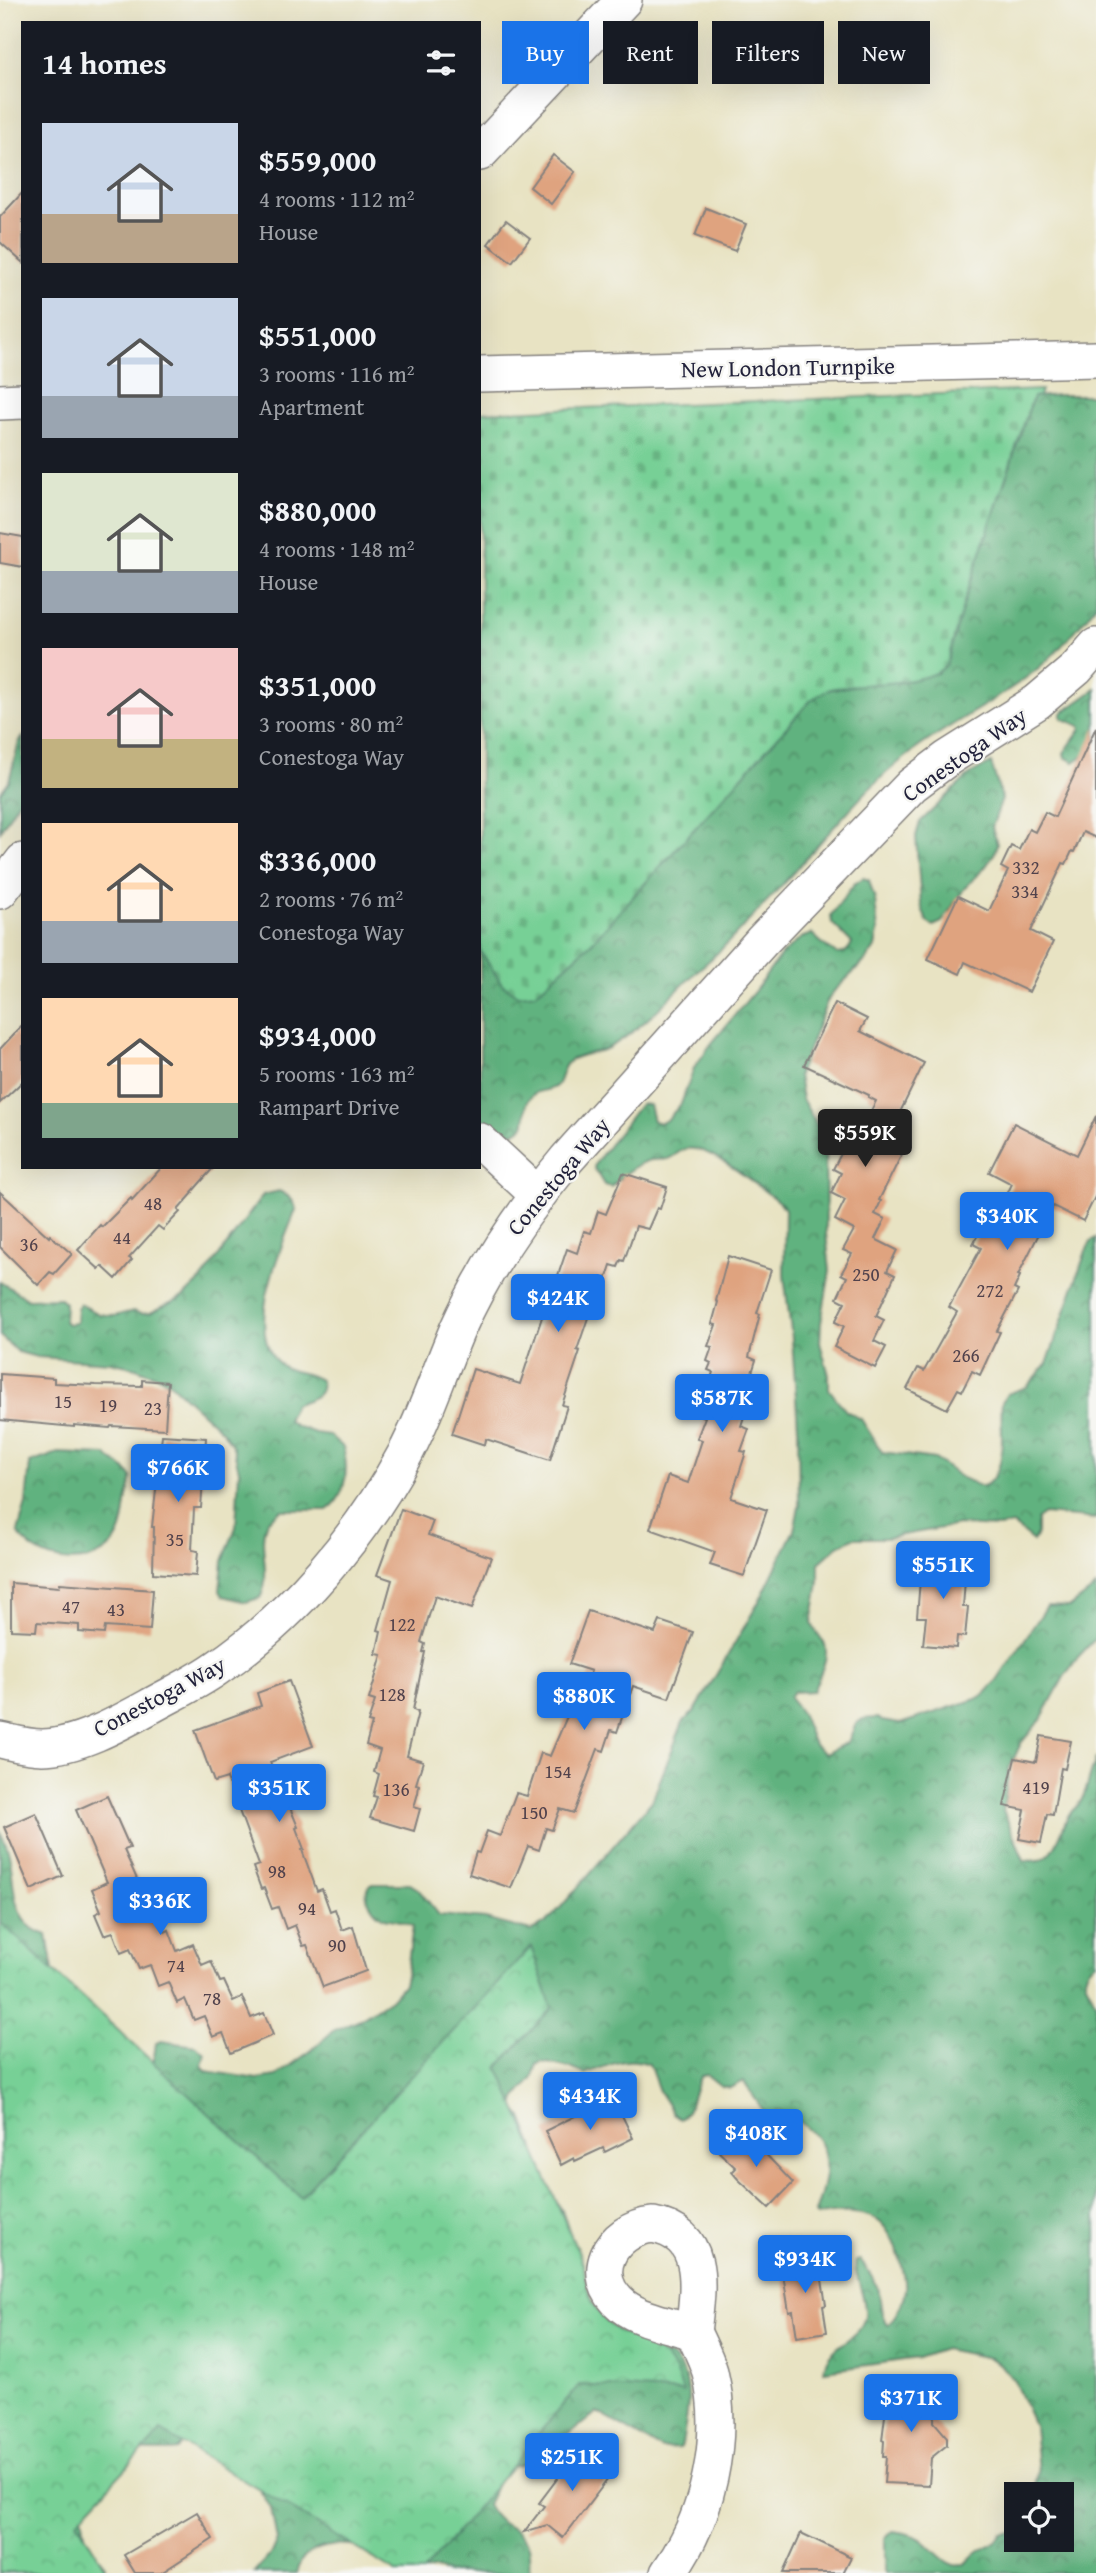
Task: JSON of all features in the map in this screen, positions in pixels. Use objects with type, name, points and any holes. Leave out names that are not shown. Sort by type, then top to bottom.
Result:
[{"type":"street","points":[[481,152],[624,0]]},
{"type":"street","name":"New London Turnpike","points":[[481,374],[1096,359]]},
{"type":"street","points":[[0,402],[21,401]]},
{"type":"street","name":"Conestoga Way","points":[[0,1740],[44,1747],[64,1744],[124,1720],[214,1670],[278,1617],[327,1569],[377,1502],[406,1453],[473,1295],[505,1239],[537,1194],[762,941],[912,785],[948,758],[1037,702],[1076,669],[1096,646]]},
{"type":"street","points":[[0,891],[21,864]]},
{"type":"street","points":[[481,1142],[537,1194]]},
{"type":"street","points":[[668,2573],[688,2541],[700,2509],[713,2455],[716,2417],[710,2373],[693,2332]]},
{"type":"green space","points":[[1041,390],[1039,396],[1033,397],[965,599],[946,666],[922,678],[907,681],[831,689],[811,700],[591,943],[536,993],[518,995],[502,984],[481,952],[481,412]]},
{"type":"green space","points":[[1096,395],[1096,605],[1074,633],[1040,667],[922,745],[882,777],[739,931],[652,1015],[608,1048],[568,1062],[557,1085],[532,1095],[529,1099],[521,1128],[507,1132],[481,1117],[481,952],[502,984],[518,995],[591,943],[811,700],[827,690],[937,673],[945,666],[1033,397]]},
{"type":"green space","points":[[1096,689],[1096,742],[1074,762],[1065,757],[1064,753],[1081,729],[1062,718],[1062,713]]},
{"type":"green space","points":[[21,740],[21,797],[0,831],[0,793],[9,781]]},
{"type":"green space","points":[[991,763],[1002,799],[992,827],[997,844],[994,854],[964,889],[942,922],[933,926],[927,922],[921,905],[916,836],[920,822],[968,776]]},
{"type":"green space","points":[[863,878],[869,880],[875,900],[878,932],[875,947],[827,1002],[798,1075],[802,1099],[825,1139],[826,1233],[830,1271],[820,1343],[829,1375],[829,1389],[846,1411],[861,1419],[882,1452],[935,1459],[962,1478],[982,1487],[991,1480],[1000,1461],[1002,1402],[1007,1394],[1027,1387],[1047,1364],[1086,1251],[1096,1238],[1096,1519],[1044,1514],[1037,1519],[1037,1534],[1033,1541],[1013,1525],[958,1525],[887,1538],[853,1538],[838,1546],[819,1563],[819,1583],[812,1623],[826,1649],[823,1667],[813,1691],[793,1692],[789,1698],[801,1713],[814,1745],[825,1754],[848,1742],[856,1724],[863,1719],[877,1718],[900,1724],[976,1699],[986,1693],[997,1681],[1047,1606],[1070,1607],[1096,1587],[1096,1638],[1078,1657],[1041,1719],[1021,1743],[1009,1769],[1003,1810],[1024,1860],[1042,1859],[1053,1849],[1068,1816],[1081,1801],[1096,1758],[1096,1961],[1085,1978],[1096,2004],[1096,2573],[885,2573],[885,2539],[893,2531],[919,2538],[946,2561],[958,2565],[968,2562],[1004,2534],[1004,2552],[1074,2552],[1074,2482],[1036,2482],[1038,2472],[1034,2425],[1014,2381],[1000,2364],[989,2358],[944,2349],[918,2358],[824,2371],[830,2355],[857,2331],[865,2315],[856,2261],[860,2260],[878,2286],[886,2323],[889,2324],[902,2303],[904,2273],[886,2228],[875,2219],[859,2214],[832,2213],[817,2216],[815,2213],[825,2167],[821,2146],[815,2136],[793,2117],[777,2111],[770,2116],[743,2081],[730,2088],[721,2086],[707,2075],[701,2076],[687,2111],[680,2119],[659,2091],[649,2064],[624,2061],[584,2074],[571,2068],[542,2062],[537,2064],[532,2079],[516,2099],[514,2107],[522,2117],[533,2145],[539,2178],[562,2210],[584,2279],[588,2301],[611,2348],[671,2356],[679,2365],[687,2386],[688,2398],[682,2444],[679,2448],[662,2449],[597,2412],[535,2462],[510,2467],[498,2482],[487,2504],[495,2517],[518,2533],[527,2544],[529,2573],[447,2573],[436,2569],[421,2573],[382,2553],[359,2547],[333,2546],[310,2553],[301,2561],[296,2573],[254,2573],[271,2554],[277,2540],[271,2508],[257,2486],[184,2441],[174,2451],[125,2450],[80,2500],[86,2542],[105,2565],[104,2573],[0,2573],[0,1833],[9,1856],[18,1907],[32,1928],[47,1935],[54,1976],[151,2078],[156,2043],[161,2041],[196,2046],[205,2053],[202,2065],[206,2071],[257,2079],[276,2076],[334,2030],[360,2019],[393,1997],[404,1984],[413,1926],[385,1918],[375,1911],[367,1896],[371,1884],[410,1884],[418,1889],[439,1915],[485,1919],[531,1931],[547,1922],[561,1907],[652,1801],[683,1722],[695,1711],[760,1600],[794,1530],[799,1507],[798,1428],[792,1339],[784,1275],[785,1209],[734,1168],[696,1149],[686,1149],[667,1159],[640,1164],[611,1187],[604,1185],[594,1168],[595,1164],[640,1104],[649,1105],[653,1121],[661,1123],[668,1119],[681,1104],[694,1068],[711,1044],[781,955],[801,938],[812,934],[833,952],[838,954],[848,950],[852,943],[832,923],[831,915],[854,884]]},
{"type":"green space","points":[[279,1191],[291,1198],[296,1210],[268,1289],[265,1332],[270,1351],[281,1365],[321,1381],[320,1392],[314,1398],[294,1405],[287,1420],[315,1433],[329,1435],[343,1447],[346,1473],[338,1498],[327,1510],[281,1510],[267,1521],[263,1540],[264,1588],[260,1598],[246,1602],[223,1596],[220,1591],[223,1561],[236,1527],[239,1470],[233,1447],[223,1432],[160,1377],[110,1362],[37,1357],[18,1352],[0,1336],[0,1282],[28,1299],[60,1298],[65,1303],[64,1321],[67,1324],[76,1323],[77,1308],[80,1304],[99,1314],[114,1316],[133,1311],[150,1313],[183,1297],[203,1278],[263,1195]]},
{"type":"green space","points":[[58,1453],[107,1455],[131,1476],[119,1534],[113,1544],[90,1558],[76,1561],[49,1557],[26,1543],[18,1532],[26,1503],[30,1463]]},
{"type":"green space","points":[[0,1922],[300,2197],[531,1947],[552,2008],[498,2067],[584,2265],[588,2288],[596,2308],[618,2331],[650,2346],[666,2358],[683,2392],[579,2385],[423,2573],[398,2573],[161,2431],[77,2521],[105,2568],[103,2573],[0,2573]]},
{"type":"building","points":[[553,155],[575,172],[551,204],[530,187]]},
{"type":"building","points":[[21,194],[21,261],[0,242],[0,217]]},
{"type":"building","points":[[706,208],[746,224],[735,251],[695,236]]},
{"type":"building","points":[[506,220],[530,238],[512,262],[488,244]]},
{"type":"building","points":[[0,533],[21,537],[21,567],[0,563]]},
{"type":"building","points":[[1096,727],[1096,838],[1083,832],[1074,852],[1072,851],[1066,864],[1063,863],[1031,931],[1053,942],[1029,992],[965,962],[960,974],[928,959],[958,896],[989,911],[1008,871],[1001,867],[1011,846],[1019,850],[1029,829],[1035,832],[1045,812],[1055,817]]},
{"type":"building","points":[[835,1003],[867,1019],[860,1031],[924,1063],[885,1143],[903,1152],[879,1200],[881,1201],[875,1214],[885,1219],[875,1239],[897,1250],[887,1271],[895,1275],[876,1316],[884,1320],[874,1341],[886,1347],[875,1368],[834,1347],[844,1326],[835,1322],[845,1302],[837,1298],[847,1277],[841,1274],[852,1254],[843,1250],[854,1230],[835,1220],[845,1200],[831,1193],[841,1173],[833,1169],[844,1148],[851,1151],[876,1101],[868,1097],[869,1095],[804,1065]]},
{"type":"building","points":[[21,1026],[21,1083],[0,1103],[0,1049]]},
{"type":"building","points":[[1096,1116],[1096,1195],[1083,1221],[1053,1206],[1018,1275],[1020,1276],[1014,1289],[1018,1291],[997,1331],[1000,1332],[980,1375],[972,1371],[962,1391],[958,1389],[947,1409],[907,1389],[918,1368],[924,1371],[957,1312],[949,1307],[981,1248],[973,1244],[984,1223],[991,1227],[1012,1184],[989,1172],[1014,1123],[1077,1155]]},
{"type":"building","points":[[160,1169],[212,1169],[178,1210],[180,1212],[163,1230],[158,1226],[129,1258],[132,1260],[116,1279],[102,1266],[99,1269],[78,1250],[100,1225],[102,1227],[131,1198],[132,1200]]},
{"type":"building","points":[[623,1173],[667,1187],[660,1209],[657,1208],[648,1229],[636,1226],[624,1261],[621,1260],[618,1267],[611,1265],[597,1308],[592,1306],[562,1405],[567,1406],[550,1460],[486,1439],[485,1445],[452,1434],[473,1369],[520,1384],[543,1314],[540,1313],[547,1291],[552,1293],[567,1249],[577,1253],[584,1231],[591,1233],[598,1211],[606,1214]]},
{"type":"building","points":[[0,1192],[49,1237],[50,1235],[72,1254],[54,1274],[50,1272],[38,1285],[0,1247]]},
{"type":"building","points":[[728,1256],[771,1270],[757,1313],[760,1314],[749,1357],[756,1360],[749,1382],[755,1383],[741,1426],[749,1429],[741,1451],[746,1452],[731,1498],[767,1510],[744,1576],[710,1565],[715,1552],[650,1529],[668,1476],[688,1483],[702,1440],[697,1438],[705,1417],[702,1416],[705,1408],[702,1407],[713,1372],[708,1370],[711,1363],[707,1361],[712,1347],[708,1346],[716,1325],[712,1324],[718,1302],[716,1301]]},
{"type":"building","points":[[0,1374],[54,1378],[54,1383],[96,1385],[142,1386],[142,1380],[168,1382],[165,1429],[74,1427],[0,1420]]},
{"type":"building","points":[[162,1435],[206,1438],[201,1508],[194,1508],[192,1550],[198,1551],[196,1576],[153,1573],[152,1527]]},
{"type":"building","points":[[401,1509],[433,1521],[428,1535],[491,1557],[472,1609],[435,1596],[421,1642],[425,1644],[425,1652],[413,1710],[418,1712],[407,1756],[423,1761],[416,1784],[419,1785],[414,1807],[420,1809],[414,1831],[370,1818],[377,1797],[373,1796],[379,1774],[374,1772],[380,1750],[366,1745],[372,1723],[368,1722],[375,1701],[369,1699],[382,1655],[376,1654],[381,1631],[378,1630],[392,1580],[377,1575]]},
{"type":"building","points":[[933,1549],[962,1552],[959,1579],[965,1580],[963,1607],[968,1607],[965,1637],[957,1636],[956,1648],[923,1645],[926,1617],[917,1617],[920,1580],[930,1581]]},
{"type":"building","points":[[11,1583],[59,1587],[60,1583],[153,1590],[150,1630],[105,1627],[104,1634],[79,1632],[79,1625],[37,1622],[36,1631],[11,1630]]},
{"type":"building","points":[[588,1611],[655,1633],[660,1621],[693,1632],[669,1698],[633,1686],[617,1732],[611,1730],[604,1751],[598,1749],[574,1813],[560,1809],[552,1830],[546,1828],[539,1850],[528,1846],[511,1888],[469,1874],[487,1831],[500,1836],[516,1793],[527,1796],[541,1753],[550,1756],[568,1714],[575,1716],[591,1671],[569,1664]]},
{"type":"building","points":[[289,1681],[313,1746],[270,1762],[298,1827],[296,1828],[304,1849],[302,1850],[317,1891],[322,1889],[330,1911],[335,1909],[342,1930],[353,1926],[366,1971],[323,1987],[307,1945],[303,1946],[295,1925],[286,1929],[278,1907],[272,1909],[264,1888],[261,1889],[253,1867],[259,1865],[227,1778],[214,1782],[195,1730],[261,1706],[257,1693]]},
{"type":"building","points":[[1041,1736],[1071,1741],[1065,1769],[1061,1768],[1053,1815],[1047,1814],[1041,1843],[1019,1839],[1025,1810],[1004,1806],[1015,1758],[1036,1762]]},
{"type":"building","points":[[107,1796],[130,1848],[124,1850],[152,1913],[157,1920],[160,1919],[165,1932],[169,1930],[177,1951],[193,1944],[202,1965],[211,1961],[220,1982],[224,1981],[233,2001],[242,1997],[251,2018],[264,2013],[273,2035],[231,2053],[223,2033],[213,2037],[204,2016],[194,2020],[185,1999],[177,2003],[168,1982],[158,1986],[150,1965],[139,1969],[130,1949],[121,1953],[113,1932],[104,1935],[95,1914],[101,1911],[92,1889],[107,1882],[76,1810]]},
{"type":"building","points":[[36,1813],[63,1876],[31,1890],[4,1827]]},
{"type":"building","points":[[613,2097],[633,2138],[605,2152],[603,2148],[561,2165],[545,2131]]},
{"type":"building","points":[[740,2131],[793,2183],[769,2208],[738,2179],[732,2172],[736,2168],[719,2152]]},
{"type":"building","points":[[818,2255],[826,2305],[823,2306],[827,2332],[797,2337],[793,2311],[789,2312],[781,2261]]},
{"type":"building","points":[[889,2384],[935,2386],[934,2422],[947,2437],[947,2445],[931,2458],[929,2485],[884,2483],[886,2456],[883,2456],[882,2440]]},
{"type":"building","points":[[582,2446],[614,2471],[563,2538],[547,2525],[524,2532],[544,2506],[539,2503]]},
{"type":"building","points":[[197,2512],[213,2539],[161,2573],[135,2573],[124,2555]]},
{"type":"building","points":[[801,2533],[851,2557],[843,2573],[783,2573]]}]
